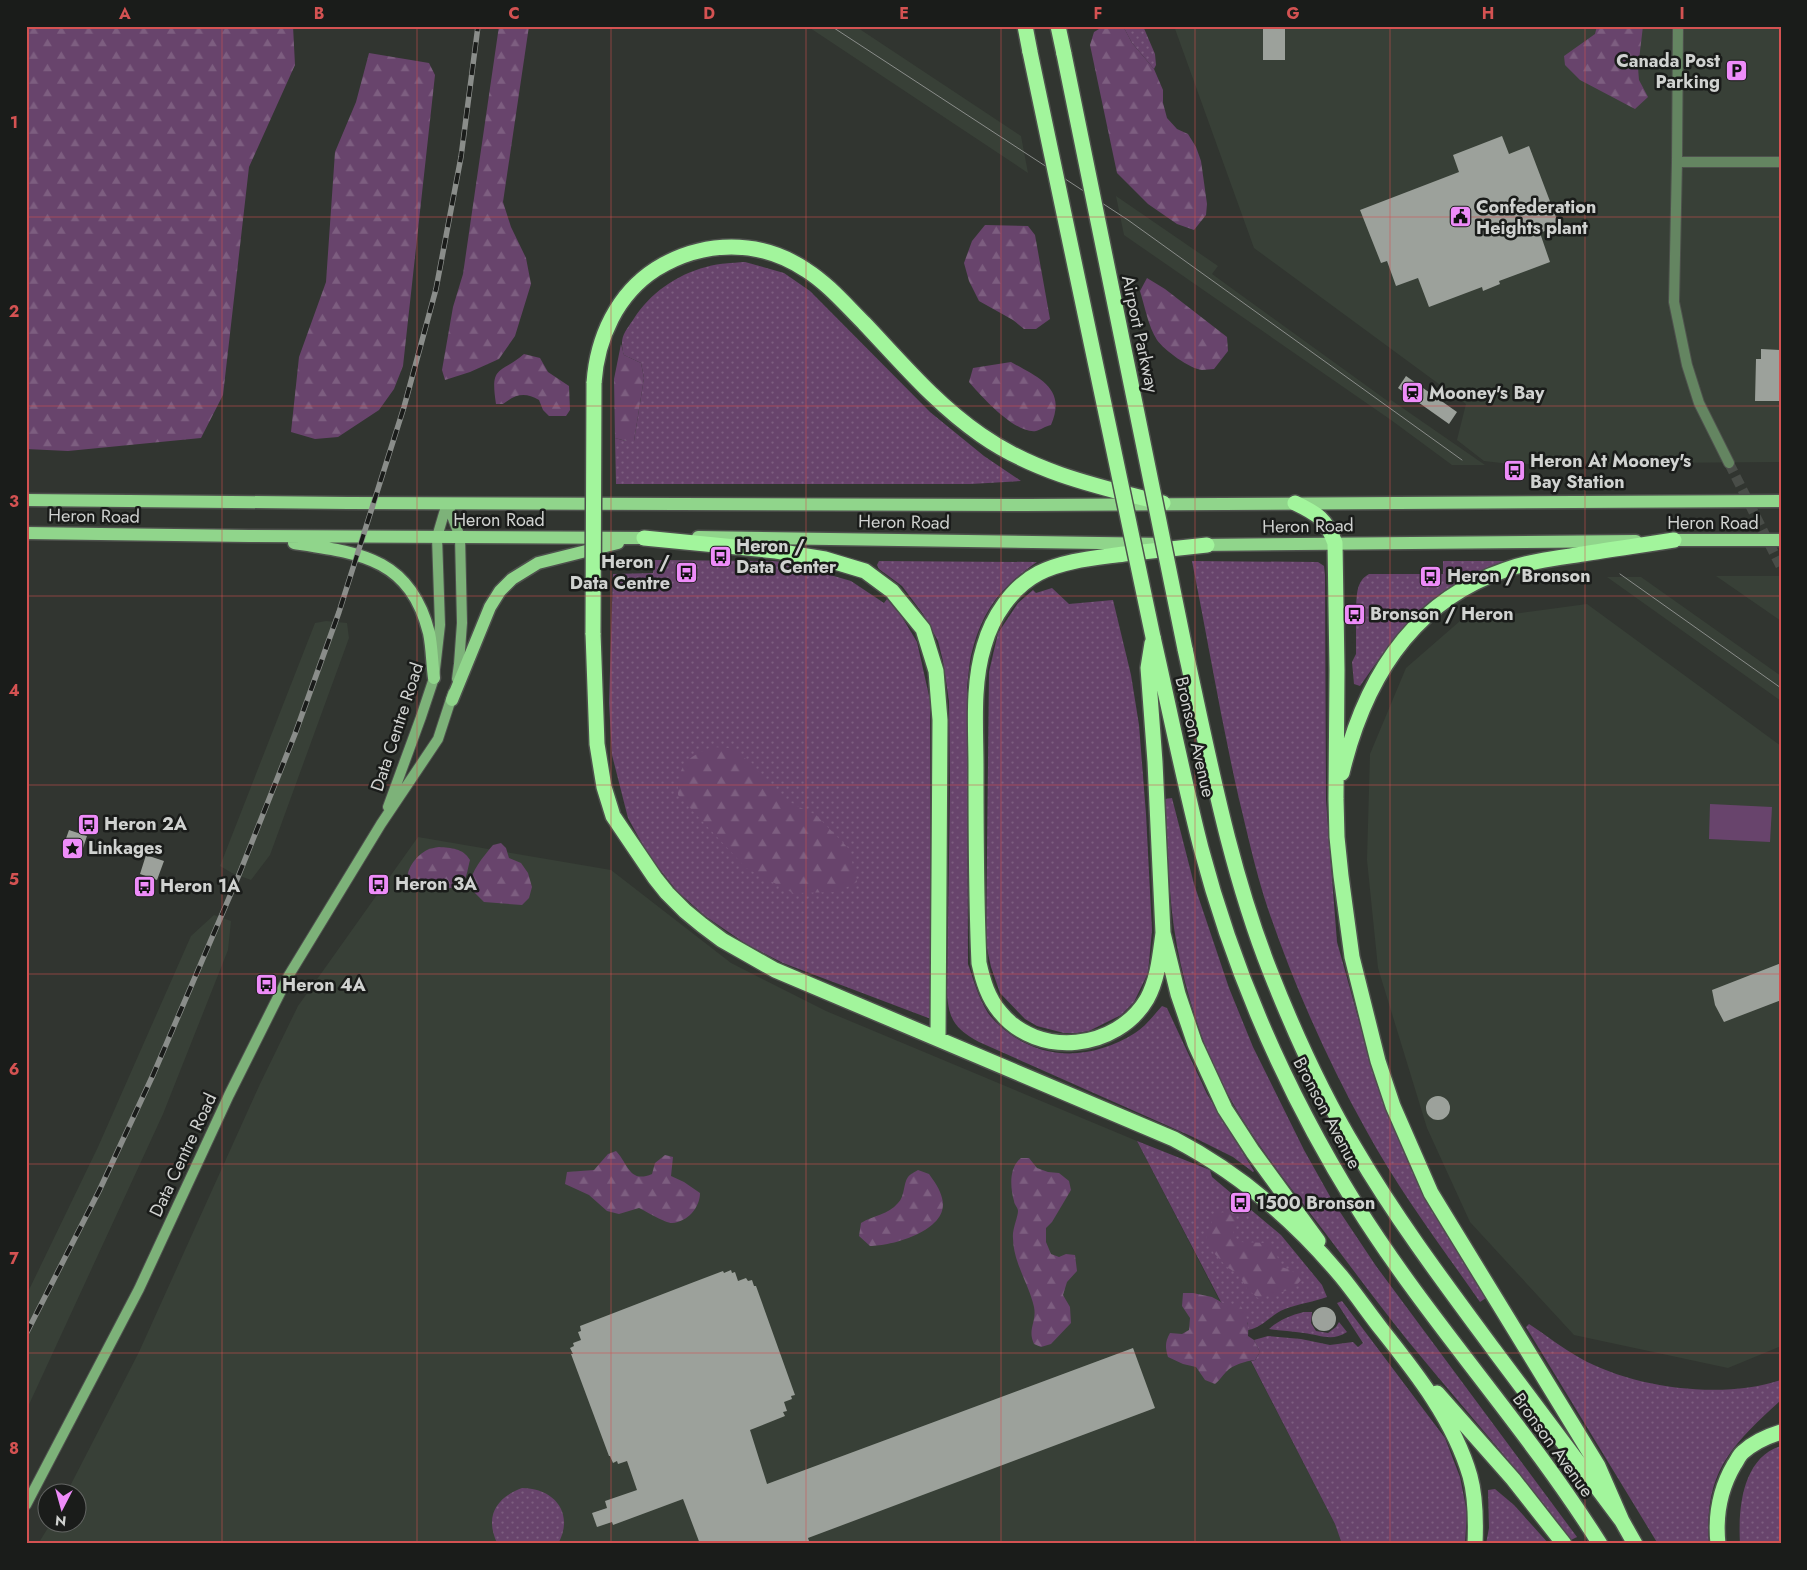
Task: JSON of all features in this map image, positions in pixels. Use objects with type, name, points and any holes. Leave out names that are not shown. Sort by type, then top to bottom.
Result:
[{"type":"highway","points":[[1025,26],[1153,637],[1148,668],[1155,762],[1163,933],[1171,971],[1184,1016],[1213,1086],[1225,1109],[1253,1152],[1340,1274],[1406,1360],[1443,1415],[1470,1476],[1475,1510],[1475,1544]]},
{"type":"highway","name":"Airport Parkway","points":[[1058,26],[1185,649]]},
{"type":"highway","points":[[1163,503],[1092,485],[1046,470],[1026,462],[989,440],[957,418],[936,399],[821,280],[785,258],[749,247],[727,246],[704,249],[664,264],[646,276],[632,289],[609,323],[595,363],[593,633],[596,744],[604,787],[613,816],[667,893],[702,925],[722,940],[774,970],[1174,1139],[1199,1152],[1224,1168],[1266,1201],[1292,1224],[1340,1274]]},
{"type":"highway","points":[[1295,503],[1313,511],[1322,518],[1329,527],[1335,543],[1337,670],[1336,799],[1341,876],[1352,957],[1376,1052],[1393,1106],[1431,1193],[1598,1466],[1622,1521]]},
{"type":"highway","points":[[644,538],[776,550],[846,564],[865,571],[892,591],[923,629],[936,671],[940,720],[938,1038]]},
{"type":"highway","points":[[1336,799],[1352,734],[1360,711],[1378,675],[1402,640],[1417,624],[1440,605],[1471,584],[1506,570],[1547,559],[1674,540]]},
{"type":"highway","points":[[1163,933],[1158,968],[1147,998],[1138,1011],[1127,1021],[1100,1038],[1084,1042],[1050,1042],[1035,1038],[1021,1030],[1000,1012],[983,982],[979,964],[976,851],[976,699],[979,670],[984,645],[997,616],[1016,590],[1039,573],[1056,566],[1091,558],[1207,545]]},
{"type":"highway","name":"Bronson Avenue","points":[[1153,637],[1201,847],[1213,890],[1253,1004],[1290,1084],[1335,1170],[1379,1240],[1530,1444],[1600,1544]]},
{"type":"highway","name":"Bronson Avenue","points":[[1185,649],[1235,864],[1270,972],[1313,1069],[1354,1148],[1420,1249],[1622,1521],[1635,1544]]},
{"type":"highway","points":[[1406,1360],[1513,1479],[1564,1544]]},
{"type":"highway","points":[[1718,1544],[1717,1516],[1720,1496],[1729,1473],[1742,1452],[1770,1435],[1781,1432]]},
{"type":"main road","name":"Heron Road","points":[[26,500],[447,504],[1028,505],[1781,500]]},
{"type":"main road","name":"Data Centre Road","points":[[26,1505],[139,1289],[229,1095],[280,992],[381,824],[438,738],[452,700],[460,664],[462,623],[460,537],[447,504]]},
{"type":"main road","name":"Data Centre Road","points":[[381,824],[422,717],[434,678],[440,625],[437,538],[447,504]]},
{"type":"main road","name":"Heron Road","points":[[26,533],[437,538],[832,538],[1207,545],[1781,540]]},
{"type":"main road","points":[[250,536],[344,550],[367,557],[397,575],[408,587],[422,611],[429,635],[434,678]]},
{"type":"main road","points":[[452,700],[490,607],[500,591],[512,579],[538,562],[644,538]]},
{"type":"street","points":[[1678,26],[1674,302],[1687,365],[1699,403],[1729,462]]},
{"type":"street","points":[[1677,162],[1781,162]]},
{"type":"shaded area","points":[[807,26],[855,26],[1021,136],[1028,173]]},
{"type":"shaded area","points":[[1174,26],[1781,26],[1781,462],[1510,464],[1484,461],[1457,440],[1466,404],[1254,248]]},
{"type":"shaded area","points":[[1116,196],[1218,266],[1212,274],[1389,402],[1391,400],[1485,465],[1452,465],[1391,420],[1124,235]]},
{"type":"shaded area","points":[[1716,576],[1781,576],[1781,621]]},
{"type":"shaded area","points":[[1607,577],[1641,577],[1781,676],[1781,701]]},
{"type":"shaded area","points":[[1587,604],[1781,746],[1781,1346],[1728,1368],[1574,1335],[1470,1222],[1427,1128],[1378,968],[1367,860],[1370,754],[1406,668],[1460,621]]},
{"type":"shaded area","points":[[326,621],[347,623],[349,638],[270,855],[251,880],[220,866],[315,623]]},
{"type":"shaded area","points":[[418,837],[611,870],[731,963],[826,1011],[1137,1141],[1335,1524],[1342,1544],[38,1544],[45,1532],[88,1532],[88,1482],[72,1482],[139,1352],[260,1084],[298,1006]]},
{"type":"shaded area","points":[[214,915],[231,921],[228,950],[163,1114],[26,1411],[26,1296],[98,1147],[191,936]]},
{"type":"green space","points":[[26,26],[293,26],[295,65],[249,167],[223,395],[201,438],[68,451],[26,449]]},
{"type":"green space","points":[[499,26],[529,26],[503,202],[511,227],[526,258],[531,284],[515,336],[499,359],[470,372],[445,380],[442,370],[453,307],[463,274]]},
{"type":"green space","points":[[1104,26],[1123,26],[1132,43],[1154,69],[1163,90],[1163,103],[1167,118],[1177,129],[1188,134],[1196,147],[1201,161],[1207,204],[1206,215],[1194,230],[1177,224],[1148,204],[1117,173],[1090,45],[1094,32]]},
{"type":"green space","points":[[1123,26],[1143,26],[1155,54],[1156,65],[1154,69],[1132,43]]},
{"type":"green space","points":[[1597,26],[1643,26],[1638,68],[1639,80],[1648,97],[1635,109],[1580,80],[1565,65],[1564,56],[1595,34]]},
{"type":"green space","points":[[369,53],[429,63],[435,75],[403,366],[394,389],[379,410],[338,437],[315,439],[291,432],[299,357],[326,282],[335,152],[356,102]]},
{"type":"green space","points":[[985,225],[1028,226],[1035,235],[1050,319],[1036,329],[1024,329],[1013,320],[979,301],[969,281],[964,263],[972,241]]},
{"type":"green space","points":[[745,262],[784,273],[810,291],[930,412],[984,456],[1021,481],[971,484],[616,484],[615,438],[634,441],[644,378],[641,363],[624,355],[622,340],[625,332],[647,301],[674,280],[695,270],[725,263]]},
{"type":"green space","points":[[1147,278],[1165,289],[1227,337],[1228,351],[1214,369],[1197,369],[1184,363],[1171,354],[1157,340],[1149,323],[1140,291]]},
{"type":"green space","points":[[621,344],[624,355],[641,363],[644,378],[634,441],[615,438],[614,379]]},
{"type":"green space","points":[[524,354],[540,358],[548,372],[569,386],[570,410],[566,416],[549,416],[543,410],[539,400],[525,395],[516,396],[503,404],[496,404],[494,383],[498,372]]},
{"type":"green space","points":[[1011,362],[1040,379],[1053,393],[1055,412],[1051,425],[1036,431],[1018,427],[1000,413],[969,382],[973,368]]},
{"type":"green space","points":[[654,560],[772,561],[822,565],[827,574],[851,581],[884,603],[887,599],[902,617],[917,642],[930,700],[931,1019],[783,963],[746,944],[705,916],[677,891],[649,856],[628,818],[612,755],[609,703],[613,574],[653,573]]},
{"type":"green space","points":[[879,561],[1037,562],[1014,580],[989,609],[972,653],[967,687],[968,964],[979,995],[988,1013],[995,1022],[1025,1043],[1056,1053],[1072,1053],[1104,1048],[1120,1041],[1142,1028],[1162,1006],[1167,1008],[1207,1094],[1253,1172],[1233,1157],[1193,1137],[979,1042],[965,1033],[955,1023],[950,1011],[947,994],[950,788],[949,701],[943,661],[938,641],[923,614],[902,586],[879,569],[877,565]]},
{"type":"green space","points":[[1192,561],[1318,562],[1324,566],[1326,800],[1337,942],[1373,1071],[1409,1165],[1486,1298],[1480,1302],[1421,1218],[1379,1153],[1352,1104],[1312,1022],[1289,966],[1252,854],[1220,710]]},
{"type":"green space","points":[[1443,561],[1503,561],[1503,564],[1446,592],[1381,656],[1360,686],[1354,684],[1352,662],[1356,654],[1356,621],[1362,620],[1362,609],[1356,608],[1359,584],[1369,574],[1443,574]]},
{"type":"green space","points":[[1052,588],[1069,604],[1113,600],[1131,675],[1139,725],[1146,814],[1152,930],[1148,973],[1134,1002],[1121,1015],[1089,1031],[1077,1033],[1064,1033],[1037,1026],[1025,1019],[1000,993],[991,967],[986,944],[989,672],[998,633],[1018,603],[1033,590],[1036,593]]},
{"type":"green space","points":[[712,747],[729,748],[752,763],[770,788],[795,805],[816,815],[849,849],[857,882],[837,892],[793,893],[746,868],[678,795],[680,776],[685,764],[695,755]]},
{"type":"green space","points":[[1172,798],[1194,884],[1229,988],[1253,1047],[1304,1150],[1332,1200],[1376,1266],[1577,1537],[1571,1540],[1552,1514],[1397,1327],[1256,1141],[1227,1093],[1204,1043],[1185,983],[1177,946],[1170,891],[1165,799]]},
{"type":"green space","points":[[1710,804],[1772,807],[1770,842],[1709,839]]},
{"type":"green space","points":[[501,843],[506,848],[509,858],[521,863],[528,873],[532,887],[529,898],[522,905],[484,902],[469,887],[472,875],[482,859],[493,845]]},
{"type":"green space","points":[[439,847],[460,851],[470,860],[463,883],[453,888],[409,886],[409,870],[414,861],[427,850]]},
{"type":"green space","points":[[1137,1141],[1210,1170],[1212,1177],[1281,1235],[1322,1285],[1327,1297],[1285,1309],[1258,1327],[1248,1330],[1248,1323],[1221,1302]]},
{"type":"green space","points":[[616,1151],[630,1171],[638,1176],[652,1174],[655,1163],[665,1155],[673,1157],[671,1176],[700,1193],[698,1203],[692,1213],[683,1220],[672,1223],[639,1208],[619,1214],[607,1211],[589,1195],[565,1184],[567,1172],[594,1170],[608,1154]]},
{"type":"green space","points":[[1021,1158],[1029,1158],[1037,1168],[1059,1173],[1069,1181],[1071,1190],[1052,1222],[1046,1228],[1046,1242],[1051,1254],[1059,1257],[1066,1254],[1075,1255],[1077,1271],[1067,1282],[1063,1295],[1070,1307],[1071,1323],[1051,1344],[1041,1347],[1034,1344],[1032,1339],[1031,1334],[1035,1312],[1014,1247],[1013,1235],[1018,1211],[1014,1202],[1011,1184],[1012,1172]]},
{"type":"green space","points":[[918,1170],[929,1174],[940,1191],[942,1209],[938,1219],[918,1234],[892,1243],[870,1246],[859,1236],[861,1223],[894,1207],[902,1197],[908,1177]]},
{"type":"green space","points":[[1228,1212],[1236,1219],[1233,1228],[1234,1236],[1240,1242],[1268,1243],[1276,1253],[1281,1267],[1292,1271],[1301,1280],[1292,1288],[1258,1298],[1247,1289],[1239,1275],[1227,1267],[1213,1252],[1206,1238],[1215,1213]]},
{"type":"green space","points":[[1183,1293],[1212,1297],[1225,1304],[1239,1304],[1247,1319],[1248,1336],[1254,1340],[1260,1352],[1255,1360],[1243,1362],[1232,1367],[1215,1384],[1205,1380],[1196,1367],[1183,1364],[1168,1357],[1166,1345],[1170,1333],[1182,1334],[1189,1330],[1190,1318],[1182,1306]]},
{"type":"green space","points":[[1342,1301],[1445,1438],[1460,1477],[1467,1512],[1465,1544],[1342,1544],[1335,1524],[1251,1361],[1255,1360],[1260,1352],[1254,1340],[1268,1336],[1301,1339],[1330,1345],[1353,1342],[1358,1347],[1363,1343],[1337,1303]]},
{"type":"green space","points":[[1304,1312],[1312,1312],[1311,1323],[1316,1331],[1328,1333],[1339,1322],[1347,1332],[1331,1337],[1269,1329],[1285,1318]]},
{"type":"green space","points":[[1529,1324],[1580,1358],[1625,1377],[1651,1383],[1705,1390],[1758,1386],[1781,1380],[1781,1400],[1735,1447],[1724,1462],[1716,1478],[1711,1497],[1709,1544],[1658,1544],[1526,1327]]},
{"type":"green space","points":[[1781,1446],[1781,1544],[1740,1544],[1742,1501],[1750,1473],[1758,1461],[1768,1452]]},
{"type":"green space","points":[[522,1488],[544,1492],[558,1504],[563,1513],[564,1522],[563,1533],[558,1544],[497,1543],[492,1525],[495,1510],[505,1497]]},
{"type":"green space","points":[[1495,1489],[1514,1505],[1549,1544],[1486,1544],[1489,1528],[1488,1490]]},
{"type":"building","points":[[1263,26],[1285,26],[1285,60],[1263,60]]},
{"type":"building","name":"Confederation Heights plant","points":[[1502,136],[1509,154],[1529,146],[1559,225],[1540,233],[1550,262],[1499,281],[1500,284],[1483,291],[1482,287],[1429,307],[1418,278],[1396,286],[1387,261],[1381,263],[1360,210],[1459,172],[1453,155]]},
{"type":"building","points":[[1761,349],[1781,350],[1781,401],[1755,401],[1756,359],[1761,359]]},
{"type":"building","points":[[1406,376],[1457,412],[1449,424],[1398,388]]},
{"type":"building","points":[[69,830],[87,836],[81,854],[63,847]]},
{"type":"building","points":[[146,855],[164,861],[157,880],[140,874]]},
{"type":"building","points":[[1781,963],[1781,1000],[1724,1022],[1715,1005],[1712,990]]},
{"type":"building","points":[[1438,1096],[1443,1097],[1449,1103],[1449,1113],[1443,1119],[1438,1120],[1433,1119],[1427,1113],[1426,1108],[1427,1103],[1433,1097]]},
{"type":"building","points":[[731,1270],[732,1273],[735,1272],[738,1281],[746,1278],[748,1281],[752,1280],[754,1286],[756,1286],[795,1395],[791,1396],[792,1399],[784,1402],[787,1411],[783,1412],[785,1416],[750,1430],[767,1484],[1133,1348],[1155,1408],[808,1538],[810,1544],[700,1544],[683,1499],[613,1525],[612,1522],[597,1527],[592,1513],[607,1508],[605,1501],[637,1490],[627,1461],[618,1464],[617,1461],[613,1463],[609,1456],[571,1354],[573,1354],[570,1348],[574,1346],[573,1343],[581,1340],[578,1332],[581,1331],[580,1326],[723,1271],[724,1273]]},
{"type":"building","points":[[1324,1307],[1332,1311],[1336,1319],[1332,1327],[1324,1331],[1316,1327],[1312,1319],[1316,1311]]},
{"type":"tunnel","points":[[1729,463],[1781,567]]},
{"type":"tram line","points":[[831,26],[1128,220],[1462,460]]},
{"type":"tram line","points":[[1620,574],[1781,688]]},
{"type":"railway","points":[[26,1334],[99,1191],[153,1075],[238,877],[295,734],[339,612],[404,407],[436,289],[461,157],[478,26]]},
{"type":"place","name":"Canada Post Parking","points":[[1736,71]]},
{"type":"place","name":"Confederation Heights plant","points":[[1460,217]]},
{"type":"place","name":"Mooney's Bay","points":[[1413,393]]},
{"type":"place","name":"Heron At Mooney's Bay Station","points":[[1514,471]]},
{"type":"place","name":"Heron / Data Center","points":[[720,556]]},
{"type":"place","name":"Heron / Data Centre","points":[[686,572]]},
{"type":"place","name":"Heron / Bronson","points":[[1431,576]]},
{"type":"place","name":"Bronson / Heron","points":[[1354,614]]},
{"type":"place","name":"Heron 2A","points":[[88,824]]},
{"type":"place","name":"Linkages","points":[[72,848]]},
{"type":"place","name":"Heron 3A","points":[[379,884]]},
{"type":"place","name":"Heron 1A","points":[[144,886]]},
{"type":"place","name":"Heron 4A","points":[[266,985]]},
{"type":"place","name":"1500 Bronson","points":[[1240,1203]]}]
